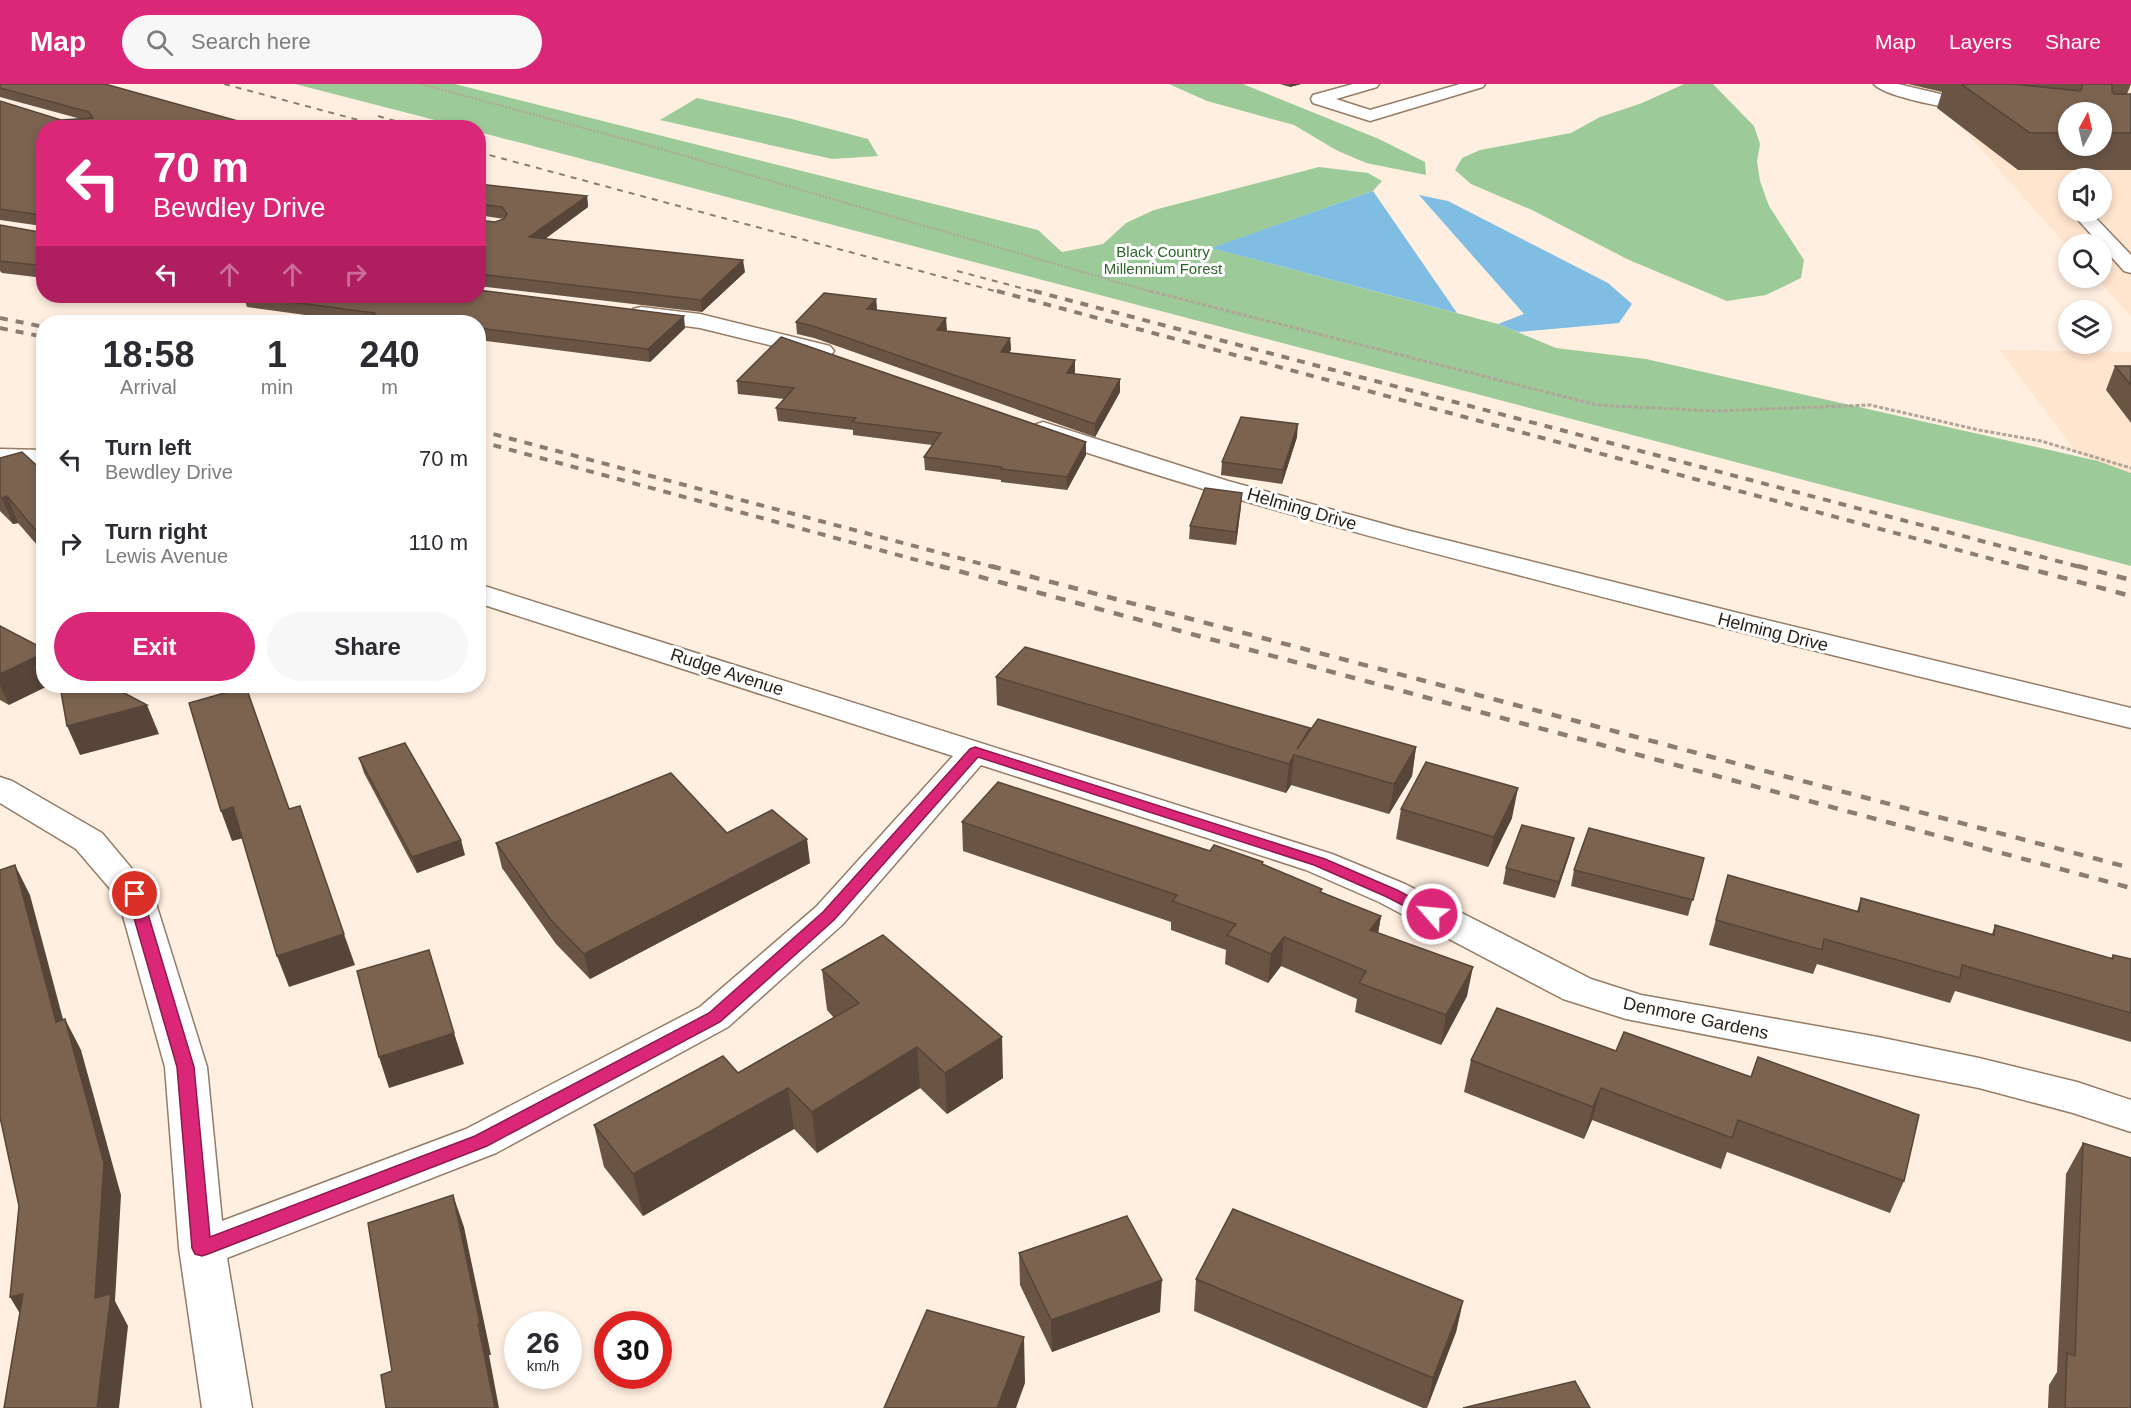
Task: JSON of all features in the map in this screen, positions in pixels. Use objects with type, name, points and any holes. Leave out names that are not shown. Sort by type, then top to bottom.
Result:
[{"type":"street","points":[[1371,84],[1319,99],[1370,116],[1477,84]]},
{"type":"street","points":[[1882,84],[1962,105],[2058,117]]},
{"type":"street","points":[[2089,222],[2131,267]]},
{"type":"street","points":[[618,311],[700,321],[806,345],[849,361]]},
{"type":"street","name":"Helming Drive","points":[[1024,423],[1101,450],[1356,525],[1730,622],[2131,718]]},
{"type":"street","points":[[0,457],[36,458]]},
{"type":"street","name":"Rudge Avenue","points":[[486,596],[975,752]]},
{"type":"street","points":[[202,1248],[481,1141],[714,1017],[829,916],[975,752]]},
{"type":"street","name":"Denmore Gardens","points":[[975,752],[1319,862],[1392,893],[1577,989],[1640,1009],[1878,1052],[1979,1073],[2077,1098],[2131,1116]]},
{"type":"street","points":[[0,788],[89,841],[135,894],[186,1067],[202,1248],[227,1408]]},
{"type":"path","points":[[421,84],[672,152],[1156,293],[1597,405],[1713,411],[1870,405],[1978,430],[2041,441],[2131,468]]},
{"type":"shaded area","points":[[1912,84],[2131,84],[2131,316],[2105,288],[2112,288],[2112,234],[2058,236],[1928,90]]},
{"type":"shaded area","points":[[2000,350],[2058,351],[2058,354],[2131,352],[2131,473],[2078,454]]},
{"type":"green space","name":"Black Country Millennium Forest","points":[[295,84],[455,84],[1038,230],[1062,252],[1103,244],[1126,223],[1154,210],[1319,167],[1368,173],[1382,181],[1373,191],[1212,248],[1498,324],[1556,348],[1646,359],[2098,461],[2131,473],[2131,566],[486,134],[486,120],[435,120]]},
{"type":"green space","points":[[1169,84],[1243,84],[1379,139],[1425,162],[1426,175],[1366,163],[1336,150],[1294,125],[1207,101]]},
{"type":"green space","points":[[1684,84],[1713,84],[1754,126],[1760,144],[1757,161],[1760,181],[1769,206],[1804,260],[1801,278],[1766,295],[1727,301],[1629,260],[1532,210],[1471,184],[1455,170],[1462,158],[1480,150],[1571,133],[1600,117],[1642,103]]},
{"type":"green space","points":[[697,98],[868,139],[878,156],[832,159],[660,120]]},
{"type":"water","points":[[1373,191],[1457,313],[1211,248]]},
{"type":"water","points":[[1419,195],[1448,201],[1608,283],[1632,304],[1619,323],[1518,332],[1498,324],[1524,314]]},
{"type":"building","points":[[0,84],[105,84],[234,120],[61,120],[93,118],[89,112],[0,88]]},
{"type":"building","points":[[1961,84],[2014,84],[2080,91],[2082,84],[2112,84],[2114,94],[2131,94],[2131,133],[2112,133],[2112,102],[2058,102],[2058,133],[2030,133]]},
{"type":"building","points":[[0,101],[61,120],[36,120],[36,214],[0,209]]},
{"type":"building","points":[[486,185],[587,196],[529,237],[743,260],[701,300],[486,275],[486,221],[495,222],[504,219],[507,214],[502,207],[486,205]]},
{"type":"building","points":[[0,225],[36,231],[36,265],[0,261]]},
{"type":"building","points":[[486,291],[684,316],[648,349],[486,329],[486,315],[373,315],[375,313],[300,303],[486,303]]},
{"type":"building","points":[[824,293],[876,299],[867,309],[946,318],[937,330],[1010,338],[1001,352],[1075,360],[1067,373],[1120,379],[1095,424],[796,322]]},
{"type":"building","points":[[781,337],[1086,442],[1067,477],[924,457],[941,433],[852,422],[856,418],[776,408],[794,388],[737,381]]},
{"type":"building","points":[[2115,366],[2131,366],[2131,385]]},
{"type":"building","points":[[1241,417],[1298,424],[1283,470],[1222,462]]},
{"type":"building","points":[[22,452],[36,465],[36,531],[7,496],[2,498],[0,496],[0,458]]},
{"type":"building","points":[[1205,488],[1242,493],[1236,532],[1190,526]]},
{"type":"building","points":[[0,626],[36,645],[36,657],[0,674]]},
{"type":"building","points":[[1025,647],[1310,728],[1297,749],[1318,719],[1416,747],[1394,784],[1294,755],[1289,764],[996,677]]},
{"type":"building","points":[[61,693],[124,693],[147,705],[67,726]]},
{"type":"building","points":[[225,693],[248,693],[289,809],[300,806],[344,934],[277,956],[233,807],[221,811],[189,703]]},
{"type":"building","points":[[405,743],[461,840],[412,857],[359,758]]},
{"type":"building","points":[[1426,762],[1518,788],[1494,837],[1401,809]]},
{"type":"building","points":[[671,773],[727,833],[772,810],[807,839],[584,954],[550,919],[496,843]]},
{"type":"building","points":[[998,782],[1210,851],[1214,845],[1263,862],[1262,864],[1322,889],[1320,892],[1381,916],[1370,930],[1473,967],[1446,1015],[1359,983],[1366,971],[1284,937],[1271,954],[1227,935],[1236,924],[1172,901],[1177,895],[962,822]]},
{"type":"building","points":[[1522,825],[1574,838],[1559,882],[1506,868]]},
{"type":"building","points":[[1589,828],[1704,858],[1693,900],[1574,870]]},
{"type":"building","points":[[15,865],[56,1022],[65,1019],[104,1163],[95,1298],[111,1294],[97,1408],[4,1408],[23,1294],[10,1297],[19,1206],[0,1117],[0,870]]},
{"type":"building","points":[[1728,875],[1859,912],[1861,898],[1994,935],[1995,925],[2113,959],[2113,955],[2131,959],[2131,1013],[1962,965],[1960,978],[1824,939],[1822,950],[1716,920]]},
{"type":"building","points":[[883,935],[1002,1037],[945,1073],[917,1047],[812,1112],[788,1088],[633,1174],[594,1125],[723,1056],[738,1073],[859,1003],[822,970]]},
{"type":"building","points":[[429,950],[454,1033],[379,1057],[357,971]]},
{"type":"building","points":[[1497,1008],[1616,1051],[1624,1032],[1751,1077],[1758,1057],[1919,1115],[1904,1181],[1738,1120],[1732,1138],[1601,1088],[1593,1107],[1471,1060]]},
{"type":"building","points":[[2083,1143],[2131,1158],[2131,1408],[2065,1408],[2067,1353],[2075,1356]]},
{"type":"building","points":[[453,1195],[495,1408],[386,1408],[381,1375],[392,1371],[368,1223]]},
{"type":"building","points":[[1233,1209],[1463,1301],[1433,1378],[1196,1279]]},
{"type":"building","points":[[1127,1216],[1162,1280],[1051,1320],[1019,1253]]},
{"type":"building","points":[[927,1310],[1024,1337],[997,1408],[884,1408]]},
{"type":"building","points":[[1575,1381],[1590,1408],[1463,1408]]},
{"type":"railway","points":[[224,84],[358,120]]},
{"type":"railway","points":[[378,116],[392,120]]},
{"type":"railway","points":[[486,154],[1002,293]]},
{"type":"railway","points":[[957,271],[1040,293]]},
{"type":"railway","points":[[997,291],[2025,568]]},
{"type":"railway","points":[[1034,291],[2084,568]]},
{"type":"railway","points":[[0,318],[36,325]]},
{"type":"railway","points":[[0,328],[36,335]]},
{"type":"railway","points":[[486,432],[997,568]]},
{"type":"railway","points":[[486,443],[946,568]]},
{"type":"railway","points":[[940,566],[2131,888]]},
{"type":"railway","points":[[991,566],[2131,868]]},
{"type":"railway","points":[[2019,566],[2131,596]]},
{"type":"railway","points":[[2078,566],[2131,580]]},
{"type":"route","points":[[135,894],[186,1067],[202,1248],[481,1141],[714,1017],[829,916],[975,752],[1319,862],[1392,893],[1432,914]]}]
